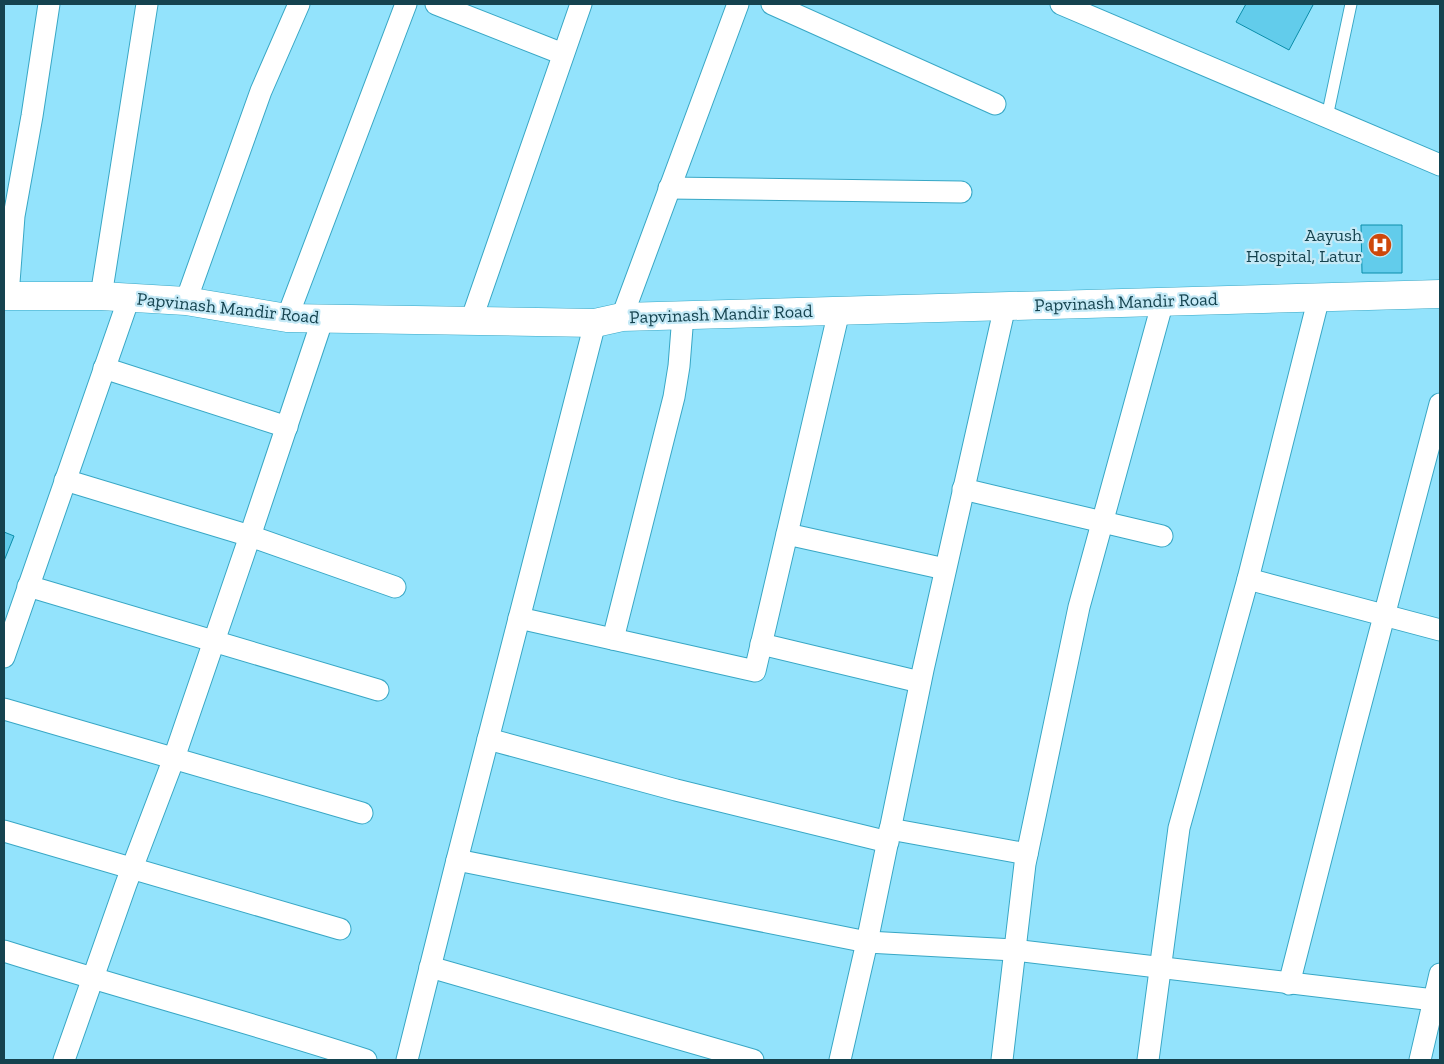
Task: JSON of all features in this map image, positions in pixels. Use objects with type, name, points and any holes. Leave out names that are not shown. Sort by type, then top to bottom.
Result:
[{"type":"street","points":[[6,296],[14,216],[49,4]]},
{"type":"street","points":[[101,296],[147,4]]},
{"type":"street","points":[[186,301],[261,91],[299,4]]},
{"type":"street","points":[[288,318],[406,4]]},
{"type":"street","points":[[436,4],[563,54]]},
{"type":"street","points":[[471,321],[581,4]]},
{"type":"street","points":[[622,317],[738,4]]},
{"type":"street","points":[[772,4],[995,104]]},
{"type":"street","points":[[1061,4],[1440,165]]},
{"type":"street","points":[[670,188],[961,192]]},
{"type":"street","name":"Papvinash Mandir Road","points":[[6,296],[101,296],[186,301],[288,318],[595,323],[622,317],[1440,294]]},
{"type":"street","points":[[1148,1060],[1179,828],[1248,579],[1319,297]]},
{"type":"street","points":[[4,656],[129,298]]},
{"type":"street","points":[[1002,1060],[1027,854],[1079,607],[1163,301]]},
{"type":"street","points":[[840,1060],[867,942],[920,682],[1004,306]]},
{"type":"street","points":[[519,618],[755,671],[839,311]]},
{"type":"street","points":[[613,639],[674,397],[680,359],[683,315]]},
{"type":"street","points":[[64,1060],[132,867],[174,758],[323,318]]},
{"type":"street","points":[[407,1060],[595,323]]},
{"type":"street","points":[[104,368],[287,426]]},
{"type":"street","points":[[1289,984],[1440,404]]},
{"type":"street","points":[[65,480],[250,536],[395,587]]},
{"type":"street","points":[[963,489],[1162,536]]},
{"type":"street","points":[[787,534],[945,569]]},
{"type":"street","points":[[1248,579],[1440,630]]},
{"type":"street","points":[[28,586],[378,690]]},
{"type":"street","points":[[761,644],[920,682]]},
{"type":"street","points":[[4,709],[362,813]]},
{"type":"street","points":[[488,739],[676,790],[889,835],[1027,854]]},
{"type":"street","points":[[4,831],[340,929]]},
{"type":"street","points":[[457,860],[867,942],[1014,950],[1434,1000]]},
{"type":"street","points":[[4,951],[366,1060]]},
{"type":"street","points":[[430,967],[753,1060]]},
{"type":"street","points":[[1420,1060],[1440,974]]},
{"type":"lane","points":[[1326,117],[1351,4]]},
{"type":"building","points":[[1246,4],[1313,5],[1289,50],[1236,22]]},
{"type":"building","points":[[1361,225],[1402,225],[1402,273],[1362,273]]},
{"type":"building","points":[[4,532],[14,536],[4,561]]},
{"type":"place","name":"Aayush Hospital, Latur","points":[[1380,245]]}]
